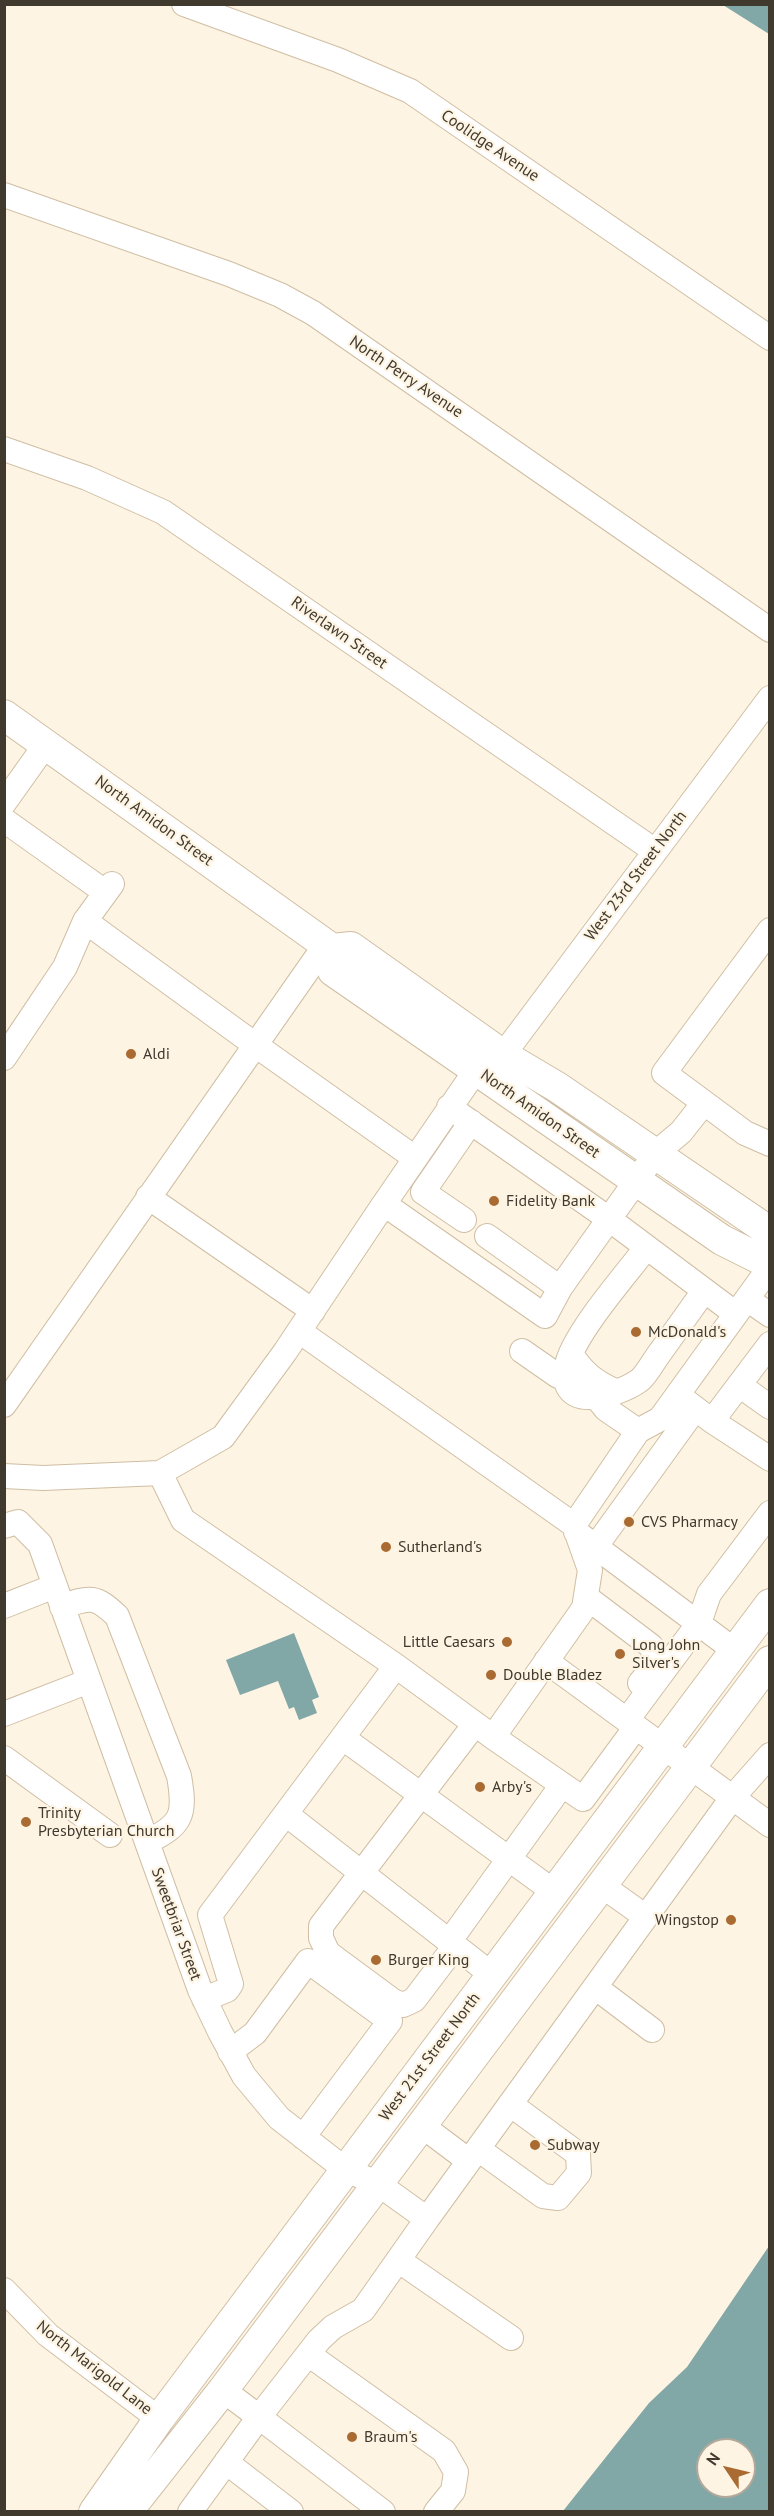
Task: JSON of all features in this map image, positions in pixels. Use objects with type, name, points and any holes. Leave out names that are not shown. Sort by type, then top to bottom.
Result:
[{"type":"main road","name":"North Amidon Street","points":[[4,715],[329,946],[351,948],[503,1055],[557,1087],[770,1232]]},
{"type":"main road","name":"North Amidon Street","points":[[329,946],[333,971],[722,1240],[770,1266]]},
{"type":"main road","name":"West 21st Street North","points":[[94,2511],[159,2419],[661,1746],[770,1604]]},
{"type":"main road","name":"West 21st Street North","points":[[127,2511],[223,2390],[770,1661]]},
{"type":"street","name":"Coolidge Avenue","points":[[184,4],[338,60],[410,91],[770,338]]},
{"type":"street","name":"North Perry Avenue","points":[[4,195],[229,274],[280,295],[313,313],[770,630]]},
{"type":"street","name":"Riverlawn Street","points":[[4,449],[87,478],[163,512],[655,851]]},
{"type":"street","name":"West 23rd Street North","points":[[503,1055],[770,698]]},
{"type":"street","points":[[4,803],[46,744]]},
{"type":"street","points":[[4,820],[108,888],[85,921],[65,967],[4,1058]]},
{"type":"street","points":[[85,921],[415,1158]]},
{"type":"street","points":[[770,930],[664,1073],[745,1133],[770,1144]]},
{"type":"street","points":[[4,1405],[254,1044],[329,946]]},
{"type":"street","points":[[4,1476],[43,1478],[160,1473],[223,1437],[306,1321],[476,1070]]},
{"type":"street","points":[[384,1204],[545,1316],[560,1288],[656,1154],[681,1132],[704,1103]]},
{"type":"street","points":[[449,1107],[609,1219],[704,1291],[741,1307],[770,1315]]},
{"type":"street","points":[[464,1220],[423,1192],[471,1122]]},
{"type":"street","points":[[148,1197],[734,1650]]},
{"type":"street","points":[[488,1236],[560,1288]]},
{"type":"street","points":[[646,1248],[578,1340],[571,1354],[566,1379],[571,1390],[581,1397],[606,1395],[641,1379],[704,1291]]},
{"type":"street","points":[[583,1535],[626,1484],[647,1475],[695,1408],[741,1307],[770,1266]]},
{"type":"street","points":[[562,1785],[414,2000],[403,2005],[393,2001],[328,1953],[321,1938],[321,1926],[360,1872],[426,1790],[484,1731],[546,1661],[584,1608],[590,1570],[583,1535],[638,1431],[660,1419],[695,1408],[739,1385],[770,1344]]},
{"type":"street","points":[[522,1350],[558,1376]]},
{"type":"street","points":[[739,1385],[770,1407]]},
{"type":"street","points":[[606,1395],[606,1409],[638,1431]]},
{"type":"street","points":[[695,1408],[770,1459]]},
{"type":"street","points":[[160,1473],[183,1520],[396,1666],[484,1731],[608,1817]]},
{"type":"street","points":[[626,1720],[699,1623],[709,1594],[770,1513]]},
{"type":"street","name":"Sweetbriar Street","points":[[4,1526],[18,1522],[40,1544],[204,1999],[244,2076],[279,2118],[303,2137],[346,2170],[377,2183],[427,2219]]},
{"type":"street","points":[[587,1590],[679,1650]]},
{"type":"street","points":[[583,1799],[626,1720],[656,1654],[651,1646],[587,1590]]},
{"type":"street","points":[[4,1606],[59,1597],[100,1600],[117,1616],[179,1776],[183,1800],[181,1817],[168,1832],[147,1842]]},
{"type":"street","points":[[546,1661],[770,1825]]},
{"type":"street","points":[[204,1999],[226,1990],[231,1984],[210,1916],[396,1666]]},
{"type":"street","points":[[4,1714],[89,1681]]},
{"type":"street","points":[[347,1732],[426,1790],[486,1842],[553,1891]]},
{"type":"street","points":[[190,2511],[319,2340],[333,2327],[363,2310],[732,1798],[770,1755]]},
{"type":"street","points":[[4,1758],[110,1834]]},
{"type":"street","points":[[286,1814],[491,1974]]},
{"type":"street","points":[[601,1885],[646,1917]]},
{"type":"street","points":[[230,2052],[255,2033],[308,1962],[390,2021],[303,2137]]},
{"type":"street","points":[[595,1987],[652,2030]]},
{"type":"street","points":[[421,2125],[543,2196],[558,2199],[579,2173],[578,2154],[510,2104]]},
{"type":"street","points":[[398,2260],[511,2338]]},
{"type":"street","name":"North Marigold Lane","points":[[4,2290],[48,2335],[159,2419]]},
{"type":"street","points":[[308,2354],[444,2451],[456,2472],[453,2491],[436,2511]]},
{"type":"street","points":[[223,2390],[383,2511]]},
{"type":"street","points":[[226,2462],[291,2511]]},
{"type":"water","points":[[723,5],[769,5],[769,34]]},
{"type":"water","points":[[294,1633],[319,1697],[312,1700],[317,1713],[299,1720],[294,1707],[289,1709],[278,1681],[240,1695],[226,1660]]},
{"type":"water","points":[[769,2246],[769,2511],[563,2511],[649,2403],[687,2367]]},
{"type":"place","name":"Aldi","points":[[131,1054]]},
{"type":"place","name":"Fidelity Bank","points":[[494,1201]]},
{"type":"place","name":"McDonald's","points":[[636,1332]]},
{"type":"place","name":"CVS Pharmacy","points":[[629,1522]]},
{"type":"place","name":"Sutherland's","points":[[386,1547]]},
{"type":"place","name":"Little Caesars","points":[[507,1642]]},
{"type":"place","name":"Long John Silver's","points":[[620,1654]]},
{"type":"place","name":"Double Bladez","points":[[491,1675]]},
{"type":"place","name":"Arby's","points":[[480,1787]]},
{"type":"place","name":"Trinity Presbyterian Church","points":[[26,1822]]},
{"type":"place","name":"Wingstop","points":[[731,1920]]},
{"type":"place","name":"Burger King","points":[[376,1960]]},
{"type":"place","name":"Subway","points":[[535,2145]]},
{"type":"place","name":"Braum's","points":[[352,2437]]}]
